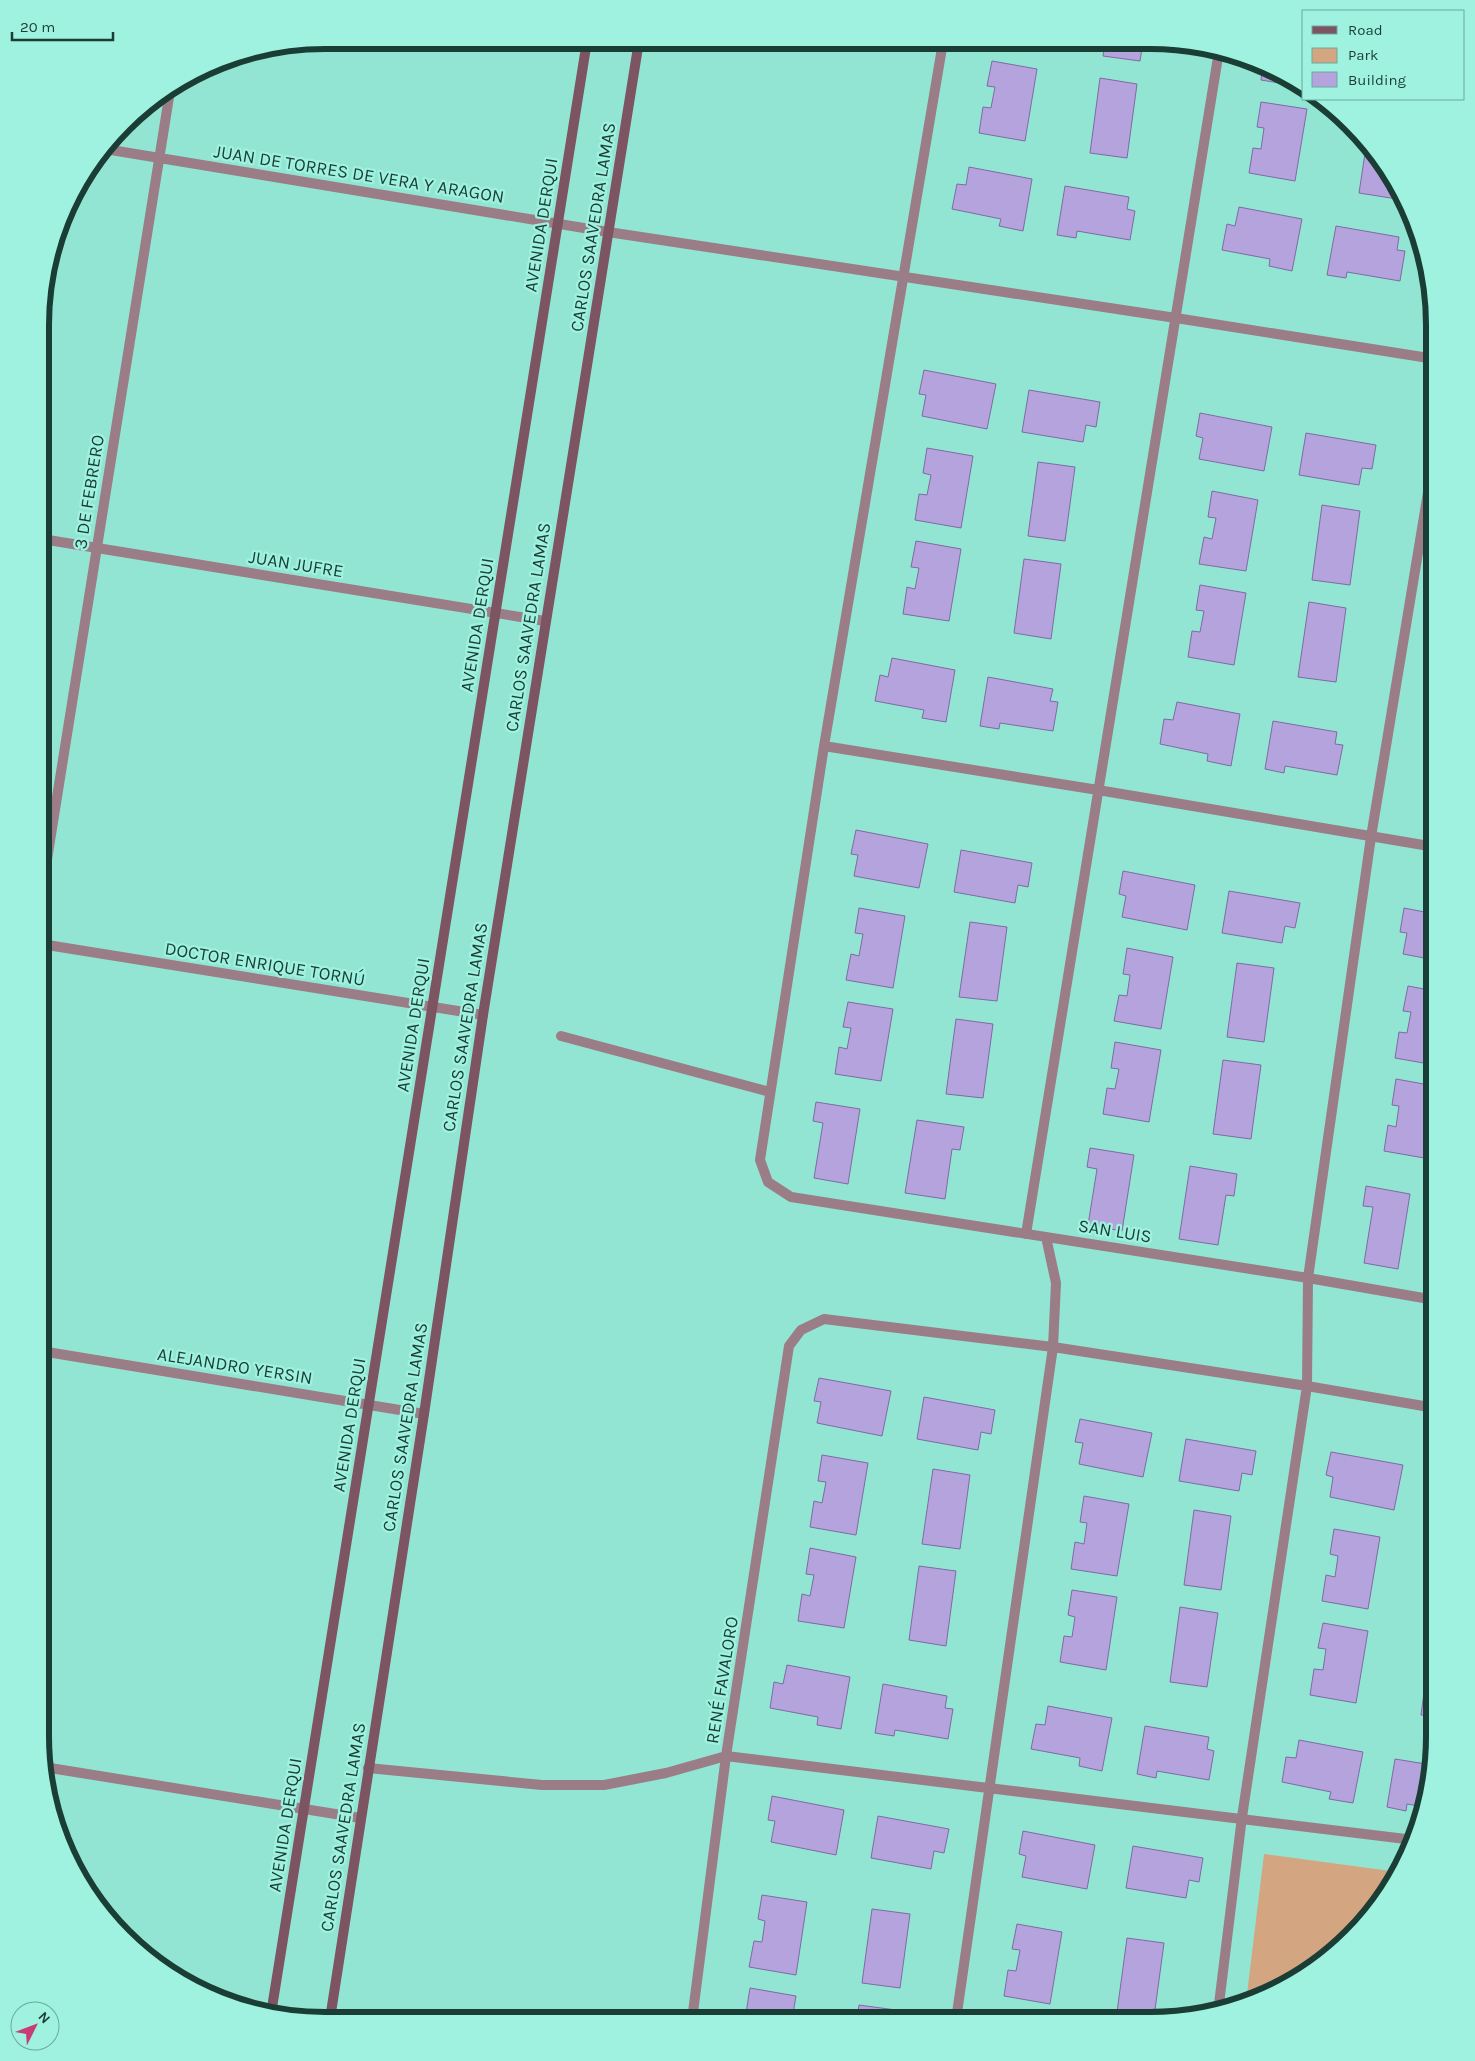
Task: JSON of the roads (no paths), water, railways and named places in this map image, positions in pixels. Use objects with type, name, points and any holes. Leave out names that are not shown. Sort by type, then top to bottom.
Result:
[{"type":"main road","name":"AVENIDA DERQUI","points":[[272,2007],[586,49]]},
{"type":"main road","name":"CARLOS SAAVEDRA LAMAS","points":[[331,2012],[424,1414],[483,1015],[638,49]]},
{"type":"street","points":[[561,1036],[770,1092],[824,746],[942,49]]},
{"type":"street","points":[[1026,1234],[1218,57]]},
{"type":"street","name":"3 DE FEBRERO","points":[[49,847],[169,96]]},
{"type":"street","name":"JUAN DE TORRES DE VERA Y ARAGON","points":[[111,150],[608,232],[1176,318],[1426,359]]},
{"type":"street","points":[[1219,2004],[1242,1817],[1308,1386],[1308,1278],[1371,838],[1426,505]]},
{"type":"street","name":"JUAN JUFRE","points":[[49,540],[545,621]]},
{"type":"street","points":[[824,746],[1098,790],[1426,847]]},
{"type":"street","name":"DOCTOR ENRIQUE TORNÚ","points":[[49,945],[483,1015]]},
{"type":"street","name":"SAN LUIS","points":[[770,1092],[760,1160],[768,1182],[791,1197],[1308,1278],[1426,1298]]},
{"type":"street","points":[[957,2012],[1053,1347],[1056,1283],[1046,1237]]},
{"type":"street","name":"RENÉ FAVALORO","points":[[693,2012],[726,1756],[789,1346],[801,1330],[824,1319],[1053,1347]]},
{"type":"street","points":[[1053,1347],[1308,1386],[1426,1407]]},
{"type":"street","name":"ALEJANDRO YERSIN","points":[[49,1352],[424,1414]]},
{"type":"street","points":[[368,1768],[542,1785],[604,1785],[666,1774],[726,1756],[990,1786],[1406,1839]]},
{"type":"street","points":[[50,1768],[360,1818]]}]
